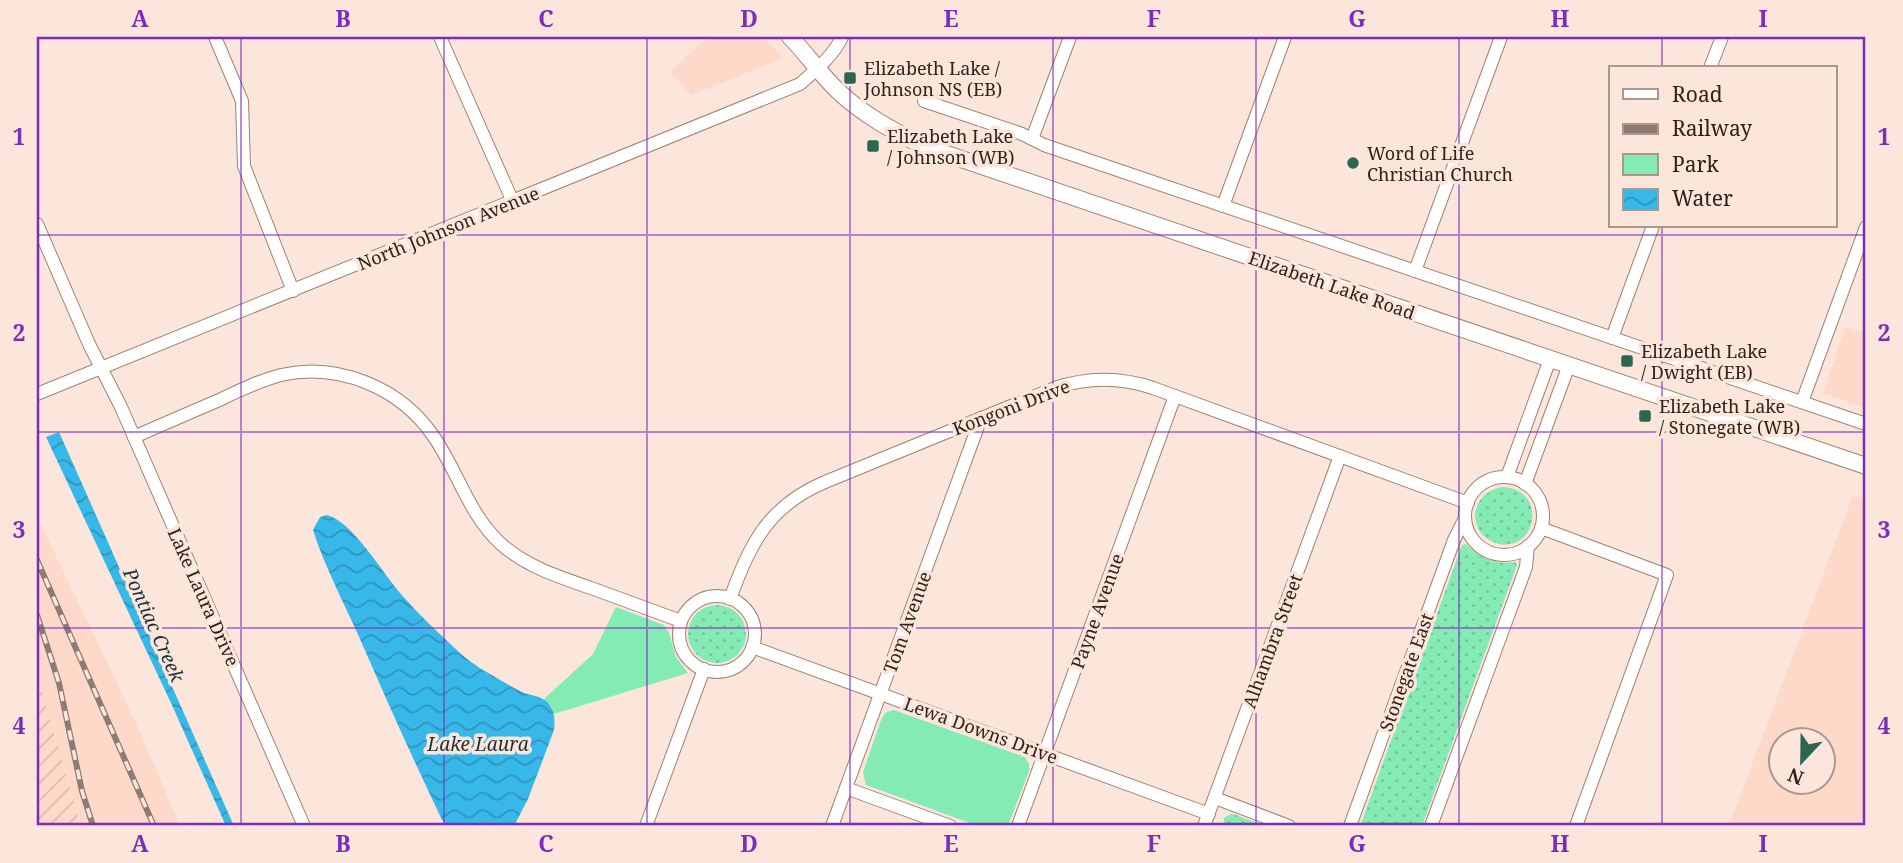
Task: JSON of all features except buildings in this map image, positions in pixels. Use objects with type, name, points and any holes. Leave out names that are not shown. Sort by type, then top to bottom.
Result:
[{"type":"main road","name":"Elizabeth Lake Road","points":[[790,37],[839,92],[862,111],[897,133],[926,146],[1866,466]]},
{"type":"street","points":[[215,37],[242,101],[244,166],[293,290]]},
{"type":"street","points":[[440,37],[513,202]]},
{"type":"street","name":"North Johnson Avenue","points":[[37,394],[800,84],[817,69],[842,37]]},
{"type":"street","points":[[1032,139],[1070,37]]},
{"type":"street","points":[[1223,206],[1284,37]]},
{"type":"street","points":[[1415,271],[1501,37]]},
{"type":"street","points":[[1711,66],[1722,37]]},
{"type":"street","points":[[924,101],[1044,145],[1866,424]]},
{"type":"street","name":"Lake Laura Drive","points":[[37,224],[134,437],[304,826]]},
{"type":"street","points":[[1802,402],[1866,227]]},
{"type":"street","points":[[1612,338],[1652,228]]},
{"type":"street","points":[[1507,477],[1550,359]]},
{"type":"street","points":[[1525,484],[1569,365]]},
{"type":"street","points":[[134,437],[278,376],[320,372],[361,380],[392,395],[421,419],[439,445],[479,519],[497,540],[514,554],[549,573],[681,621]]},
{"type":"street","name":"Kongoni Drive","points":[[730,599],[756,538],[791,500],[816,486],[981,418],[1062,386],[1090,380],[1130,382],[1175,396],[1468,503]]},
{"type":"street","name":"Payne Avenue","points":[[1018,826],[1175,396]]},
{"type":"street","name":"Tom Avenue","points":[[832,826],[981,418]]},
{"type":"street","name":"Alhambra Street","points":[[1207,820],[1340,456]]},
{"type":"street","points":[[1507,477],[1525,484],[1536,495],[1540,504],[1541,528],[1528,546],[1511,554],[1488,551],[1474,540],[1465,518],[1468,503],[1481,485],[1490,480],[1507,477]]},
{"type":"street","name":"Stonegate East","points":[[1350,826],[1454,540],[1465,518]]},
{"type":"street","points":[[1541,528],[1667,575],[1581,825]]},
{"type":"street","points":[[1431,826],[1526,567],[1528,546]]},
{"type":"street","points":[[712,596],[730,599],[740,604],[751,618],[754,629],[752,647],[743,662],[733,668],[721,671],[704,669],[694,664],[682,650],[679,633],[681,621],[691,606],[701,600],[712,596]]},
{"type":"street","name":"Lewa Downs Drive","points":[[752,647],[1045,754],[1207,820]]},
{"type":"street","points":[[646,826],[704,669]]},
{"type":"street","points":[[846,788],[950,826]]},
{"type":"street","points":[[1215,798],[1289,826]]},
{"type":"shaded area","points":[[707,37],[764,37],[783,58],[691,95],[670,72]]},
{"type":"shaded area","points":[[1846,326],[1866,333],[1866,408],[1823,393]]},
{"type":"shaded area","points":[[1853,495],[1866,499],[1866,826],[1729,826],[1766,727],[1766,796],[1836,796],[1836,726],[1766,726]]},
{"type":"shaded area","points":[[37,516],[137,725],[180,826],[81,826],[37,675]]},
{"type":"shaded area","points":[[37,675],[81,826],[37,826]]},
{"type":"green space","points":[[1501,487],[1516,490],[1526,497],[1531,507],[1529,529],[1523,538],[1512,544],[1499,544],[1489,540],[1480,531],[1476,521],[1479,502],[1488,492]]},
{"type":"green space","points":[[1466,544],[1488,560],[1515,562],[1517,565],[1422,826],[1360,826],[1462,545]]},
{"type":"green space","points":[[717,605],[728,607],[741,618],[746,634],[744,645],[733,658],[717,663],[706,661],[693,650],[688,634],[690,623],[701,610]]},
{"type":"green space","points":[[616,607],[664,625],[676,657],[688,673],[554,714],[544,699],[593,654]]},
{"type":"green space","points":[[894,710],[1025,757],[1029,771],[1008,826],[978,826],[866,785],[863,772],[881,720],[886,712]]},
{"type":"green space","points":[[1231,814],[1265,826],[1224,826],[1224,818]]},
{"type":"water","points":[[59,432],[234,826],[226,826],[46,437]]},
{"type":"water","name":"Lake Laura","points":[[327,515],[337,519],[356,537],[407,601],[461,654],[520,691],[543,699],[551,707],[554,730],[528,799],[514,826],[447,826],[442,820],[318,545],[313,530],[320,517]]},
{"type":"railway","points":[[37,560],[154,826]]},
{"type":"railway","points":[[37,615],[59,683],[82,791],[93,826]]},
{"type":"place","name":"Elizabeth Lake / Johnson NS (EB)","points":[[850,78]]},
{"type":"place","name":"Elizabeth Lake / Johnson (WB)","points":[[873,146]]},
{"type":"place","name":"Word of Life Christian Church","points":[[1353,163]]},
{"type":"place","name":"Elizabeth Lake / Dwight (EB)","points":[[1627,361]]},
{"type":"place","name":"Elizabeth Lake / Stonegate (WB)","points":[[1645,416]]},
{"type":"water label","name":"Pontiac Creek","points":[[154,625]]}]
